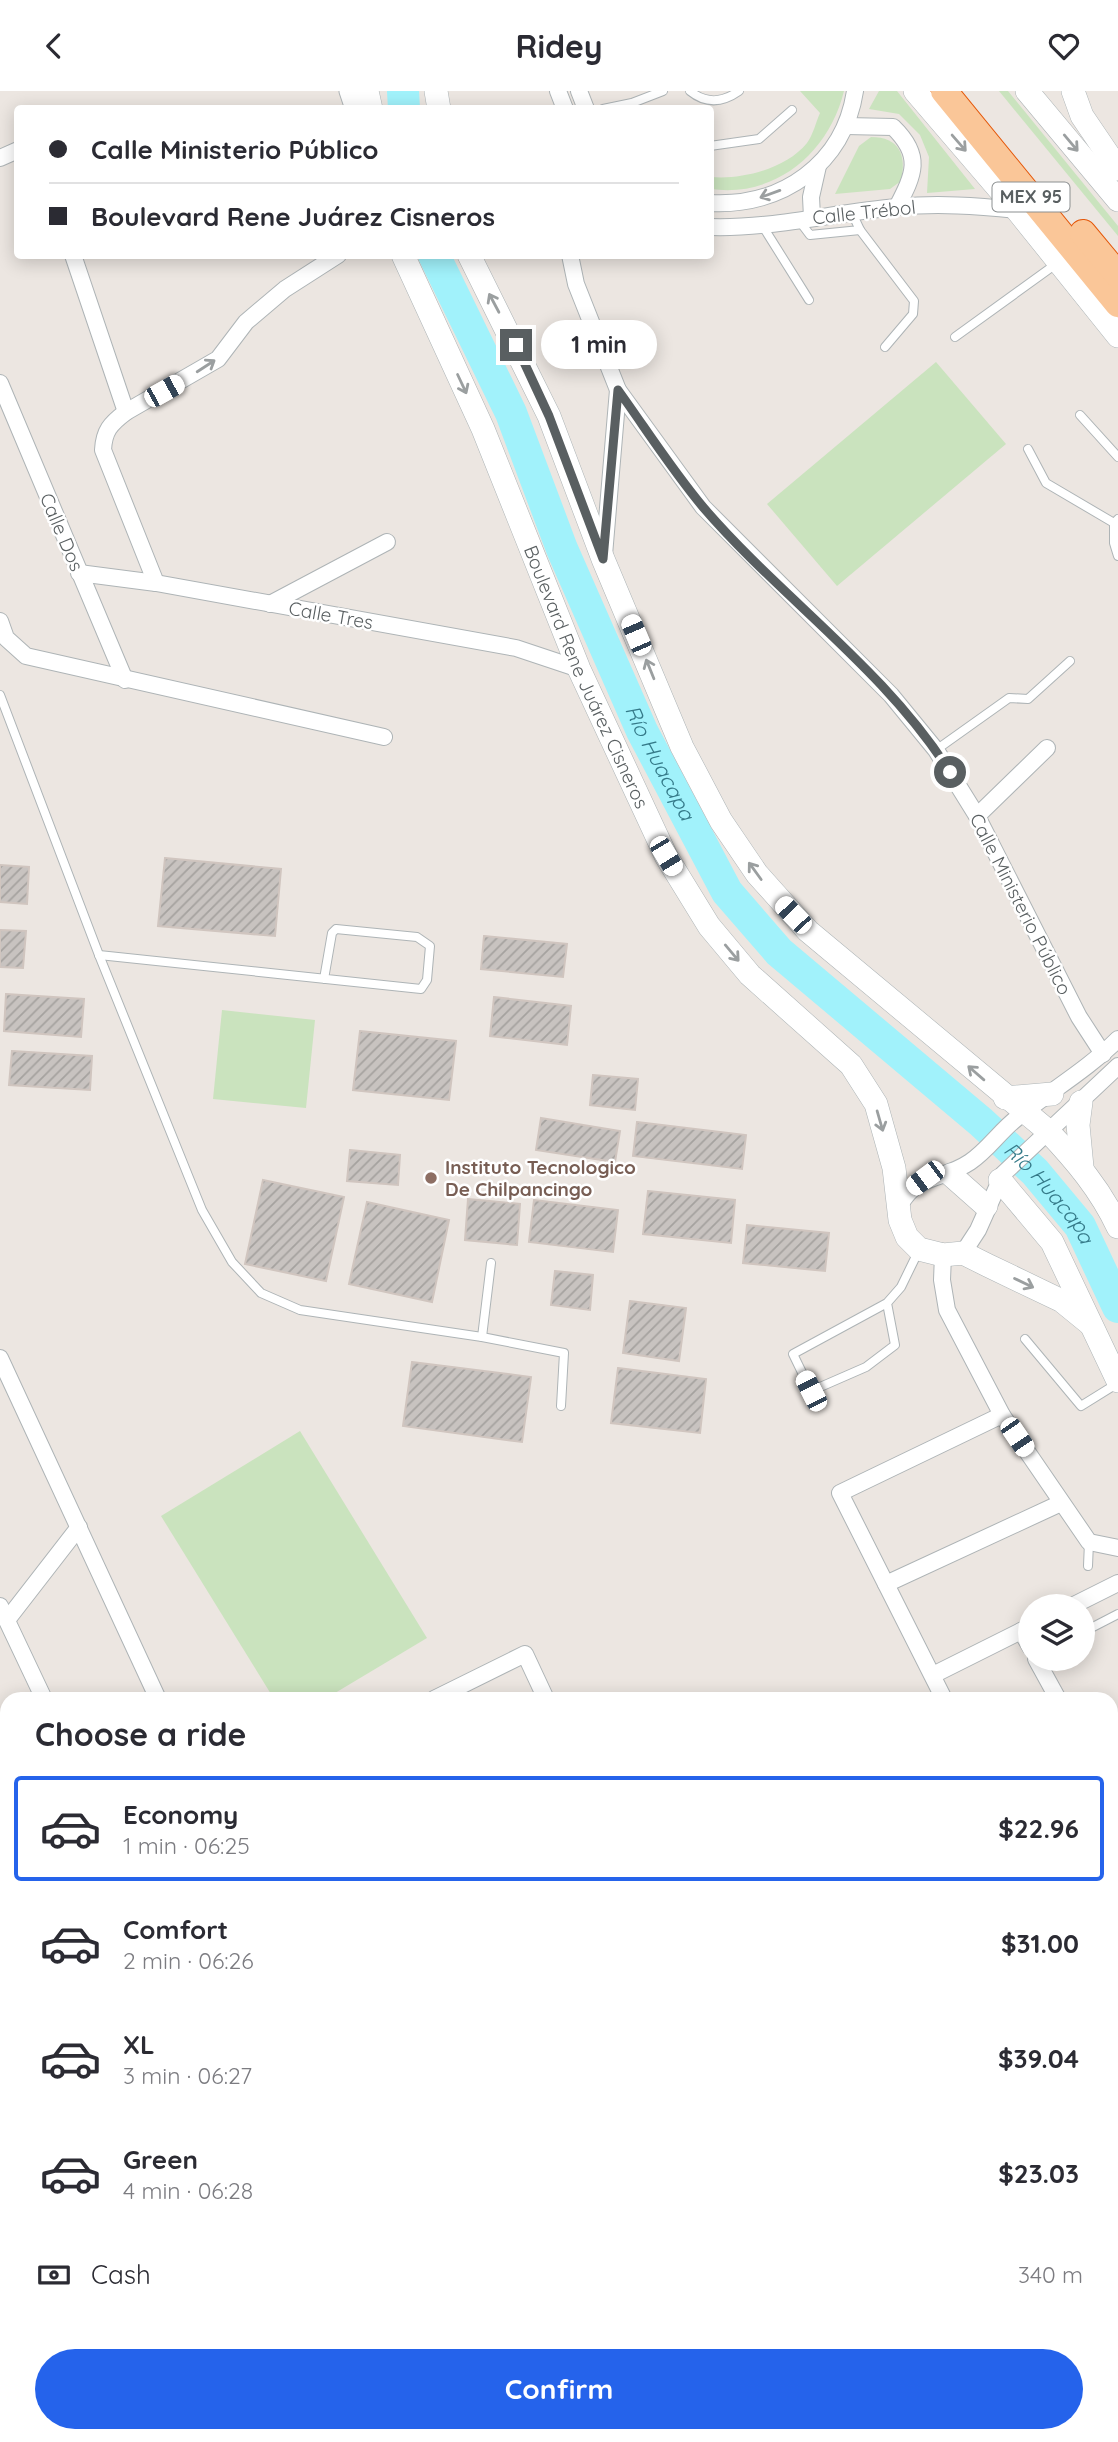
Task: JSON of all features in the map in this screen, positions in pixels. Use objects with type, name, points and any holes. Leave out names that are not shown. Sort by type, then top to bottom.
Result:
[{"type":"highway","name":"MEX 95","points":[[944,91],[1118,304]]},
{"type":"highway","name":"MEX 95","points":[[964,91],[1118,275]]},
{"type":"main road","points":[[915,91],[1017,210],[1118,336]]},
{"type":"main road","points":[[1027,91],[1118,200]]},
{"type":"main road","points":[[1073,91],[1082,116],[1115,157]]},
{"type":"main road","name":"Boulevard Rene Juárez Cisneros","points":[[405,259],[483,429],[579,669],[666,856],[709,926],[750,975],[851,1065],[876,1104],[900,1205],[900,1220],[907,1237],[919,1248]]},
{"type":"main road","points":[[471,259],[549,416],[603,559],[682,747],[721,821],[757,874],[808,931],[1082,1167],[1106,1202],[1118,1227]]},
{"type":"main road","points":[[1015,1110],[1052,1094]]},
{"type":"main road","points":[[1081,1102],[1078,1125],[1082,1167]]},
{"type":"main road","points":[[951,1175],[986,1206]]},
{"type":"main road","points":[[1002,1177],[1052,1242],[1118,1382]]},
{"type":"main road","points":[[919,1248],[953,1254],[1062,1301],[1089,1323]]},
{"type":"street","name":"Calle Trébol","points":[[714,203],[728,204],[763,198],[799,183],[818,166],[846,126],[855,91]]},
{"type":"street","points":[[846,126],[893,127],[906,140],[914,158],[911,179],[897,207]]},
{"type":"street","points":[[805,218],[818,166]]},
{"type":"street","name":"Calle Trébol","points":[[714,226],[762,225],[897,207],[957,204],[1017,210]]},
{"type":"street","points":[[74,259],[126,412]]},
{"type":"street","points":[[156,583],[103,450],[104,434],[112,422],[126,412],[218,359],[246,322],[285,289],[332,259]]},
{"type":"street","name":"Calle Ministerio Público","points":[[571,259],[580,295],[618,390],[703,507],[891,695],[936,750],[978,816],[1079,1017],[1103,1054]]},
{"type":"street","name":"Calle Dos","points":[[0,383],[125,680]]},
{"type":"street","points":[[603,559],[618,390]]},
{"type":"street","points":[[270,604],[387,542]]},
{"type":"street","name":"Calle Tres","points":[[79,573],[156,583],[516,648],[579,669]]},
{"type":"street","points":[[0,621],[6,638],[26,656],[384,737]]},
{"type":"street","points":[[978,816],[1047,748]]},
{"type":"street","points":[[1052,1094],[1118,1039]]},
{"type":"street","points":[[1118,1066],[1002,1177],[986,1206],[978,1230],[953,1254],[942,1280],[947,1310],[1002,1415],[1089,1542],[1118,1548]]},
{"type":"street","points":[[900,1205],[908,1191],[925,1178],[951,1175],[981,1153],[1015,1110]]},
{"type":"street","points":[[0,1358],[155,1692]]},
{"type":"street","points":[[941,1692],[840,1493],[1002,1415]]},
{"type":"street","points":[[886,1584],[1061,1503]]},
{"type":"street","points":[[40,1692],[5,1625],[79,1527]]},
{"type":"street","points":[[1095,1597],[1118,1583]]},
{"type":"street","points":[[933,1675],[1018,1632]]},
{"type":"street","points":[[448,1692],[525,1654],[543,1692]]},
{"type":"street","points":[[1043,1671],[1054,1692]]},
{"type":"lane","points":[[637,105],[663,91]]},
{"type":"lane","points":[[690,91],[701,100],[718,101],[738,91]]},
{"type":"lane","points":[[714,145],[759,139],[792,110]]},
{"type":"lane","points":[[852,213],[860,230],[914,301],[913,314],[885,347]]},
{"type":"lane","points":[[805,218],[810,235],[860,230]]},
{"type":"lane","points":[[762,225],[809,300]]},
{"type":"lane","points":[[955,337],[1058,263]]},
{"type":"lane","points":[[1080,415],[1118,457]]},
{"type":"lane","points":[[1028,449],[1046,483],[1116,521],[1114,543],[1118,555]]},
{"type":"lane","points":[[936,750],[1009,698],[1028,699],[1070,661]]},
{"type":"lane","points":[[0,695],[99,955],[202,1210],[232,1262],[261,1293],[300,1310],[482,1337],[564,1353],[561,1406]]},
{"type":"lane","points":[[99,955],[324,979],[421,989],[427,980],[430,946],[417,937],[336,929],[332,933],[324,979]]},
{"type":"lane","points":[[887,1303],[895,1345],[866,1367],[811,1391],[793,1354],[887,1303],[901,1287],[919,1248]]},
{"type":"lane","points":[[482,1337],[491,1263]]},
{"type":"lane","points":[[1025,1339],[1081,1406],[1118,1382]]},
{"type":"lane","points":[[1088,1566],[1089,1542]]},
{"type":"lane","points":[[1095,1626],[1118,1614]]},
{"type":"green space","points":[[800,91],[844,91],[826,134],[796,167],[757,186],[734,190],[714,189],[714,177],[736,177],[762,171],[787,160],[807,143],[820,113]]},
{"type":"green space","points":[[879,91],[897,91],[975,189],[927,193],[929,157],[920,135],[899,114],[869,109]]},
{"type":"green space","points":[[999,91],[1008,91],[1118,226],[1118,236]]},
{"type":"green space","points":[[871,137],[888,140],[899,149],[903,163],[901,181],[890,189],[835,194],[859,146]]},
{"type":"green space","points":[[936,362],[1006,444],[837,586],[767,504]]},
{"type":"green space","points":[[222,1010],[315,1020],[306,1108],[213,1099]]},
{"type":"green space","points":[[300,1431],[427,1638],[337,1692],[270,1692],[161,1516]]},
{"type":"building","points":[[165,858],[281,869],[275,936],[158,926]]},
{"type":"building","points":[[0,865],[29,867],[27,904],[0,902]]},
{"type":"building","points":[[0,930],[26,931],[23,968],[0,967]]},
{"type":"building","points":[[484,936],[567,944],[563,977],[481,969]]},
{"type":"building","points":[[6,994],[84,999],[81,1037],[4,1031]]},
{"type":"building","points":[[494,997],[571,1006],[567,1045],[490,1036]]},
{"type":"building","points":[[360,1031],[456,1041],[449,1100],[353,1090]]},
{"type":"building","points":[[12,1051],[92,1056],[90,1090],[9,1085]]},
{"type":"building","points":[[593,1075],[638,1079],[635,1110],[590,1105]]},
{"type":"building","points":[[541,1118],[620,1131],[615,1162],[536,1150]]},
{"type":"building","points":[[637,1122],[746,1135],[742,1169],[633,1156]]},
{"type":"building","points":[[350,1150],[400,1155],[398,1185],[347,1181]]},
{"type":"building","points":[[263,1180],[344,1197],[326,1281],[245,1264]]},
{"type":"building","points":[[648,1191],[735,1200],[731,1243],[643,1234]]},
{"type":"building","points":[[468,1199],[520,1204],[517,1245],[465,1240]]},
{"type":"building","points":[[534,1200],[618,1210],[613,1252],[529,1242]]},
{"type":"building","points":[[367,1202],[449,1220],[432,1302],[349,1284]]},
{"type":"building","points":[[747,1225],[829,1233],[825,1271],[743,1263]]},
{"type":"building","points":[[555,1271],[593,1275],[590,1310],[551,1305]]},
{"type":"building","points":[[630,1301],[686,1308],[679,1361],[623,1353]]},
{"type":"building","points":[[412,1362],[531,1377],[522,1442],[403,1426]]},
{"type":"building","points":[[618,1368],[706,1379],[700,1433],[611,1423]]},
{"type":"waterway","name":"Río Huacapa","points":[[403,91],[404,105]]},
{"type":"waterway","name":"Río Huacapa","points":[[436,259],[511,413],[562,549],[642,731],[727,892],[779,952],[981,1122],[1035,1172],[1080,1226],[1118,1307]]},
{"type":"place","name":"Instituto Tecnologico De Chilpancingo","points":[[431,1178]]},
{"type":"route","points":[[516,345],[549,416],[603,559],[618,390],[703,507],[891,695],[936,750],[950,772]]}]
